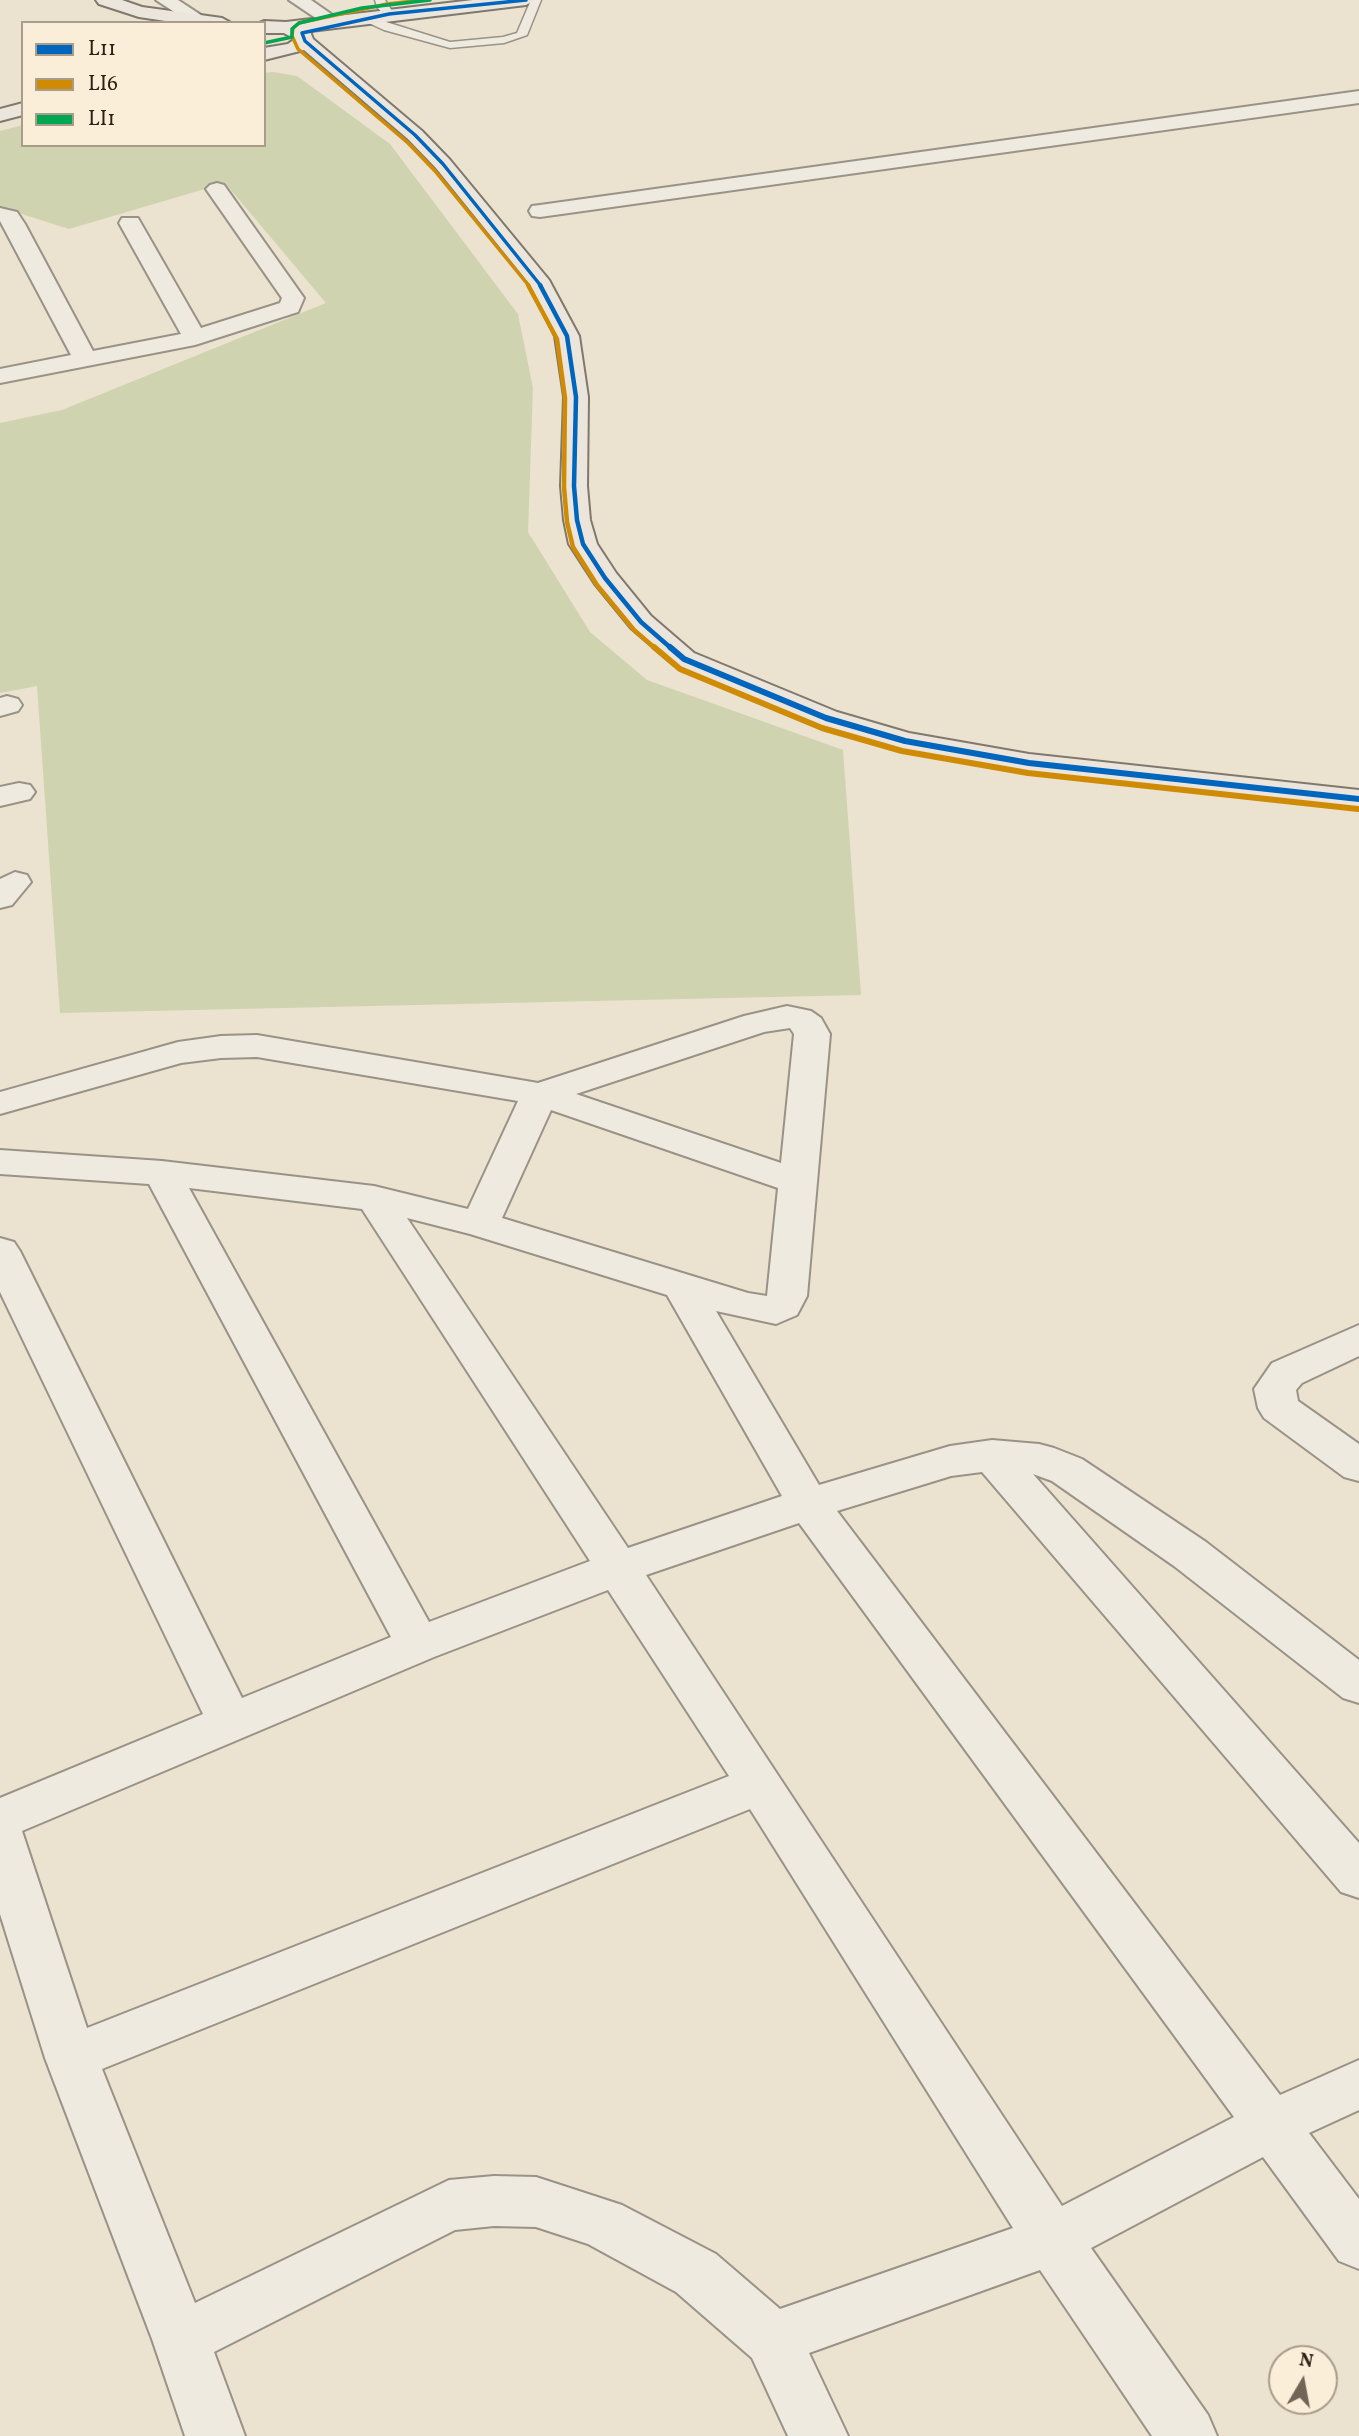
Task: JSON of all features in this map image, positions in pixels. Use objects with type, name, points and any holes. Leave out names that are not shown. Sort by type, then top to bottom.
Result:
[{"type":"main road","points":[[105,0],[139,12],[210,21]]},
{"type":"main road","points":[[266,27],[298,34],[363,18],[385,7],[526,0]]},
{"type":"main road","points":[[139,12],[153,21]]},
{"type":"main road","points":[[274,53],[298,34],[332,21],[363,18]]},
{"type":"main road","points":[[298,34],[415,135],[443,164],[538,280],[567,336],[576,397],[574,486],[577,520],[583,544],[605,578],[641,622],[684,659],[826,718],[905,741],[1029,763],[1359,799]]},
{"type":"main road","points":[[274,53],[346,78]]},
{"type":"main road","points":[[0,115],[21,110]]},
{"type":"street","points":[[165,0],[198,19]]},
{"type":"street","points":[[298,0],[332,21]]},
{"type":"street","points":[[540,211],[1359,97]]},
{"type":"street","points":[[0,376],[195,338],[285,310],[293,303],[293,298],[217,189]]},
{"type":"street","points":[[3,217],[86,361]]},
{"type":"street","points":[[130,223],[195,338]]},
{"type":"street","points":[[0,1162],[162,1173],[374,1198],[480,1224],[769,1312],[780,1309],[787,1296],[812,1034],[809,1025],[799,1018],[756,1023],[540,1094],[480,1224]]},
{"type":"street","points":[[0,1103],[178,1053],[222,1046],[257,1046],[540,1094],[799,1182]]},
{"type":"street","points":[[162,1173],[418,1645]]},
{"type":"street","points":[[374,1198],[760,1784],[1052,2240],[1187,2436]]},
{"type":"street","points":[[0,1251],[231,1723]]},
{"type":"street","points":[[682,1287],[808,1504],[1359,2243]]},
{"type":"street","points":[[1359,1339],[1287,1373],[1275,1389],[1279,1408],[1359,1466]]},
{"type":"street","points":[[0,1819],[418,1645],[618,1567],[808,1504],[950,1461],[992,1455],[1039,1460],[1067,1470],[1189,1554],[1359,1685]]},
{"type":"street","points":[[992,1455],[1359,1877]]},
{"type":"street","points":[[72,2058],[760,1784]]},
{"type":"street","points":[[0,1835],[72,2058],[181,2339],[215,2436]]},
{"type":"street","points":[[772,2339],[1052,2240],[1271,2125],[1359,2084]]},
{"type":"street","points":[[181,2339],[449,2205],[494,2201],[536,2202],[602,2223],[696,2273],[772,2339],[818,2436]]},
{"type":"lane","points":[[363,18],[388,28],[450,45],[504,40],[522,35],[536,0]]},
{"type":"green space","points":[[266,73],[297,76],[390,144],[518,314],[533,388],[528,532],[590,632],[647,680],[843,750],[861,995],[60,1013],[37,686],[0,693],[0,423],[62,410],[326,303],[225,183],[69,229],[0,207],[0,131],[21,126],[21,147],[266,147]]},
{"type":"transit line","name":"LI6","points":[[423,0],[387,4],[299,23],[293,28],[292,36],[298,49],[408,143],[435,171],[529,286],[557,339],[565,398],[564,487],[567,522],[573,547],[597,585],[634,630],[680,669],[822,728],[902,751],[1028,773],[1358,809]]},
{"type":"transit line","name":"LI1","points":[[266,43],[292,37],[292,29],[299,23],[362,8],[430,0]]},
{"type":"transit line","name":"L11","points":[[526,0],[389,14],[302,33],[305,41],[415,135],[443,164],[538,280],[567,336],[576,397],[574,486],[577,520],[583,544],[605,578],[641,622],[684,659],[826,718],[905,741],[1029,763],[1359,799]]}]
